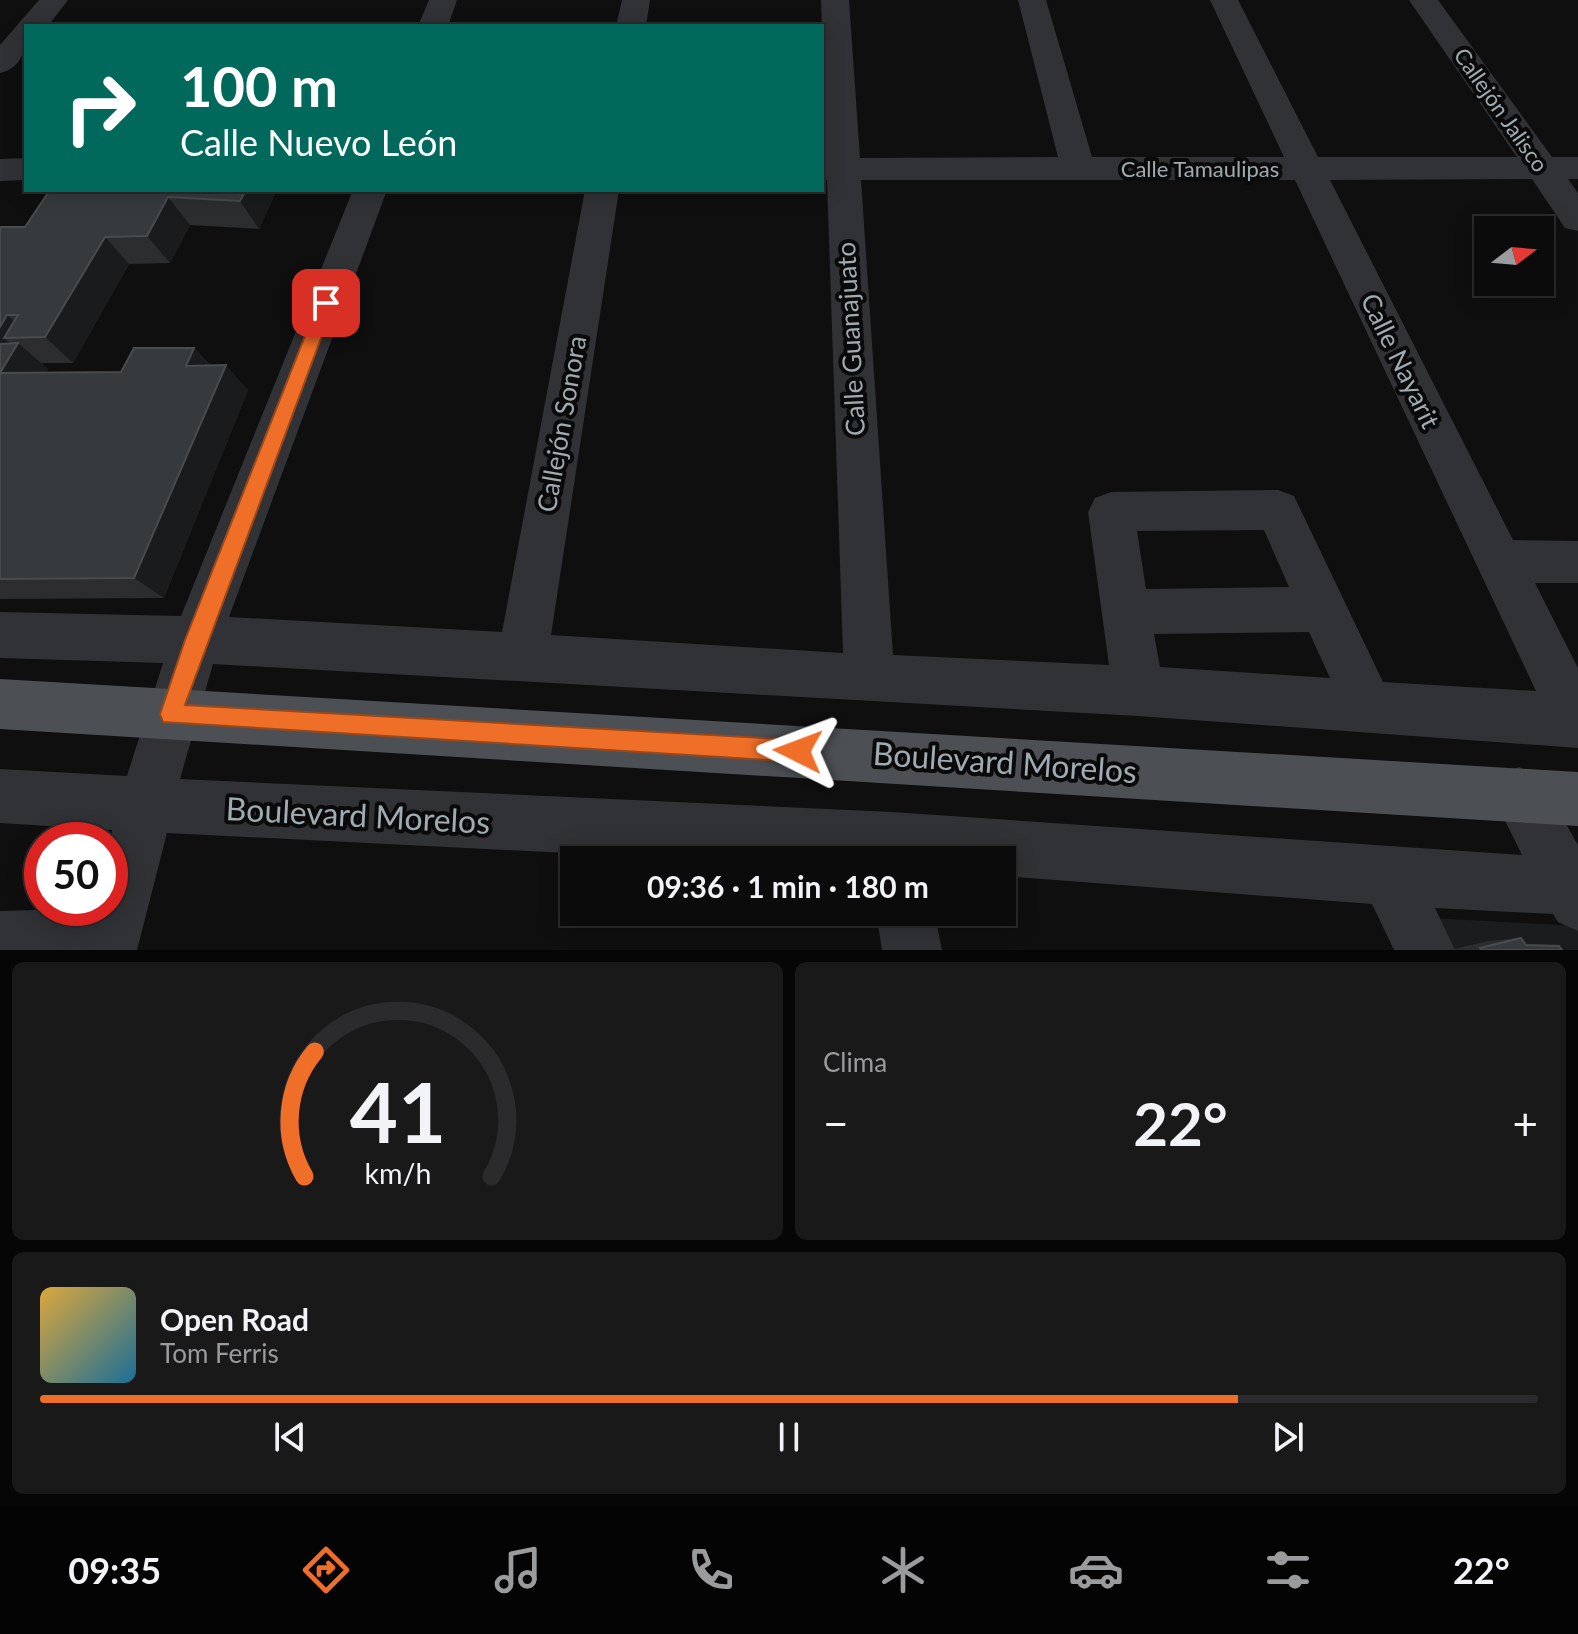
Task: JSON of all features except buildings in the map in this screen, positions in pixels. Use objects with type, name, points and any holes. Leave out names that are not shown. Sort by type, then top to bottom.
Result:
[{"type":"main road","name":"Boulevard Morelos","points":[[0,704],[1578,799]]},
{"type":"street","points":[[34,24],[54,0]]},
{"type":"street","points":[[434,24],[443,0]]},
{"type":"street","points":[[631,24],[636,0]]},
{"type":"street","name":"Calle Guanajuato","points":[[835,0],[832,169],[869,679]]},
{"type":"street","points":[[1032,0],[1078,169]]},
{"type":"street","name":"Calle Nayarit","points":[[1224,0],[1578,721]]},
{"type":"street","name":"Callejón Jalisco","points":[[1423,0],[1578,219]]},
{"type":"street","points":[[0,64],[24,35]]},
{"type":"street","name":"Calle Tamaulipas","points":[[832,169],[1578,168]]},
{"type":"street","points":[[0,170],[24,169]]},
{"type":"street","points":[[0,940],[109,944],[171,714],[196,640],[369,192]]},
{"type":"street","name":"Callejón Sonora","points":[[522,659],[602,192]]},
{"type":"street","points":[[1138,691],[1111,512],[1278,510],[1368,706]]},
{"type":"street","points":[[1498,561],[1578,562]]},
{"type":"street","points":[[1124,612],[1324,609]]},
{"type":"street","points":[[0,635],[196,640],[869,679],[1138,691],[1578,721]]},
{"type":"street","points":[[1519,794],[1575,892]]},
{"type":"street","name":"Boulevard Morelos","points":[[0,796],[828,846]]},
{"type":"street","name":"Boulevard Morelos","points":[[1016,857],[1389,877],[1575,892]]},
{"type":"street","points":[[1389,877],[1425,950]]},
{"type":"street","points":[[908,926],[912,950]]},
{"type":"shaded area","points":[[1433,918],[1578,926],[1578,950],[1449,950]]},
{"type":"route","points":[[326,303],[196,640],[171,714],[798,751]]}]
